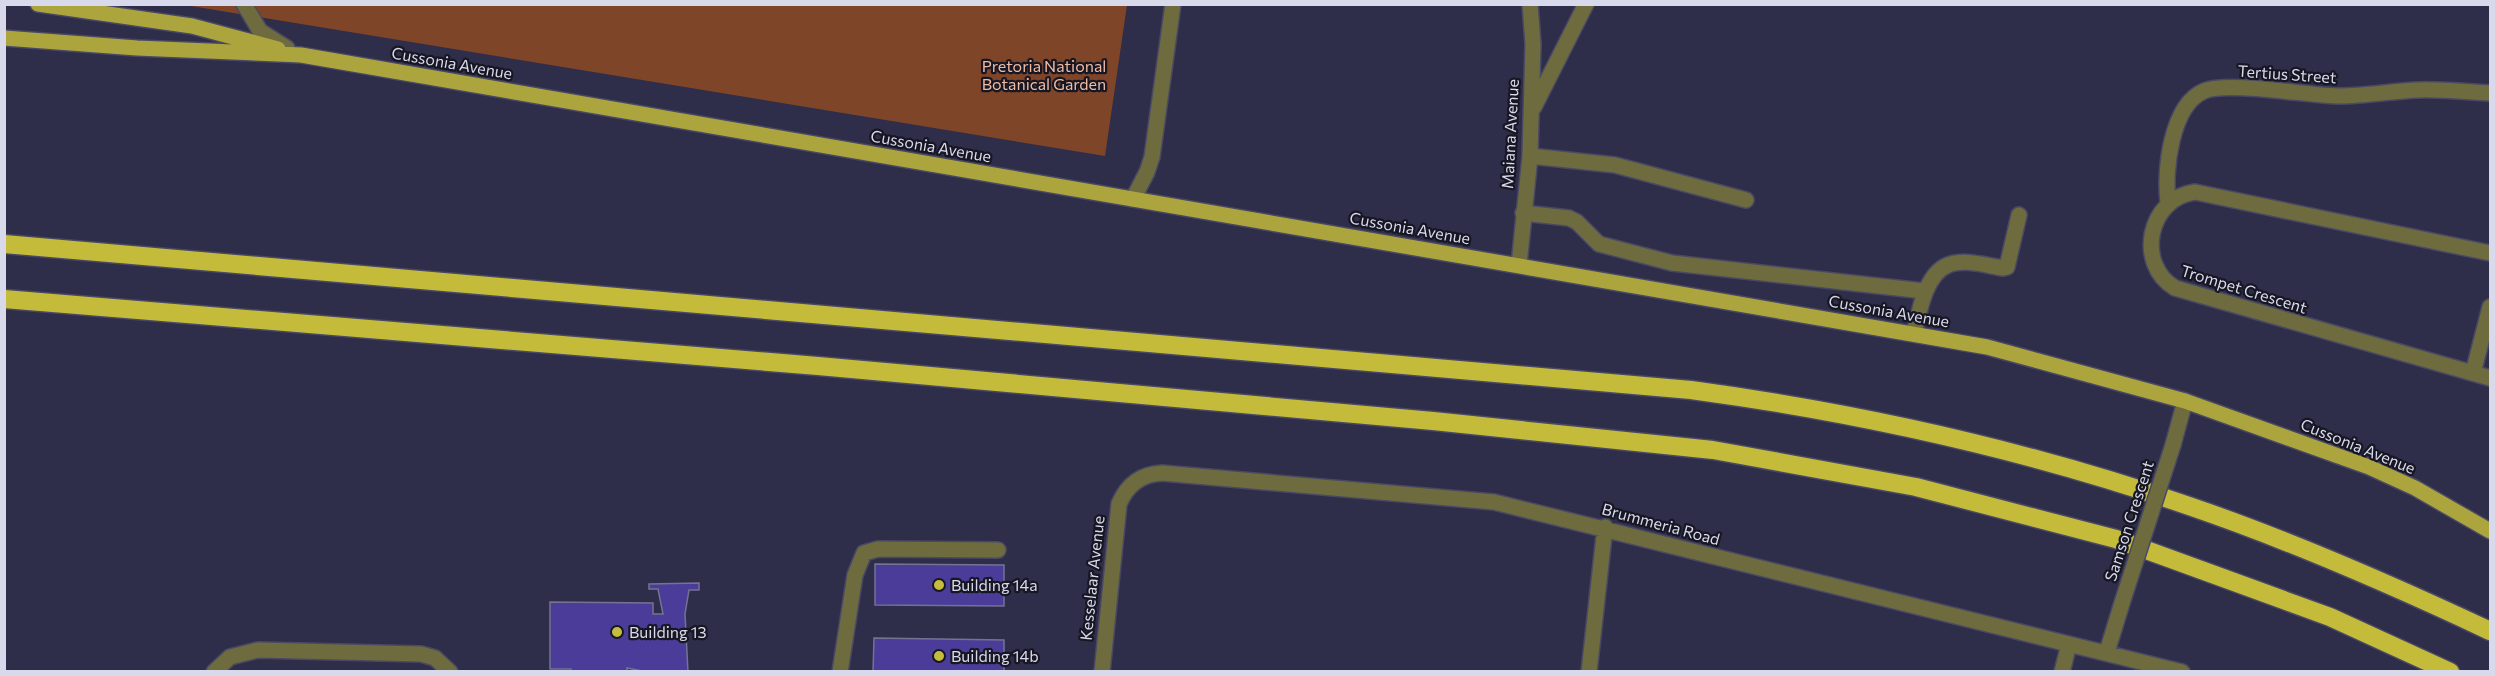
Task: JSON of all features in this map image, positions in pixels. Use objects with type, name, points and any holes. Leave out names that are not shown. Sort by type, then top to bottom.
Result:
[{"type":"highway","points":[[4,244],[1690,390],[1784,403],[1876,420],[1981,445],[2180,503],[2352,569],[2490,631]]},
{"type":"highway","points":[[4,299],[1409,419],[1620,438],[1725,452],[1916,487],[2115,539],[2331,617],[2450,672]]},
{"type":"main road","name":"Cussonia Avenue","points":[[38,4],[192,26],[237,36],[298,55]]},
{"type":"main road","name":"Cussonia Avenue","points":[[4,38],[137,48],[298,55],[1519,265],[2008,352],[2185,401],[2381,472],[2490,531]]},
{"type":"street","points":[[244,4],[262,34],[298,55]]},
{"type":"street","points":[[1133,199],[1152,157],[1173,4]]},
{"type":"street","name":"Maiana Avenue","points":[[1519,265],[1530,156],[1532,21],[1530,4]]},
{"type":"street","points":[[1531,112],[1587,4]]},
{"type":"street","name":"Tertius Street","points":[[2168,202],[2168,175],[2179,118],[2190,101],[2204,91],[2226,89],[2340,96],[2418,90],[2490,93]]},
{"type":"street","points":[[1530,156],[1615,165],[1746,200]]},
{"type":"street","points":[[2168,202],[2184,194],[2195,192],[2490,253]]},
{"type":"street","name":"Trompet Crescent","points":[[2168,202],[2160,213],[2154,228],[2152,259],[2159,275],[2175,288],[2490,378]]},
{"type":"street","points":[[1523,213],[1569,218],[1577,222],[1599,244],[1672,263],[1924,291]]},
{"type":"street","points":[[1914,334],[1924,291],[1949,264],[2007,267],[2019,214]]},
{"type":"street","points":[[2472,374],[2490,308]]},
{"type":"street","name":"Samson Crescent","points":[[2107,652],[2185,401]]},
{"type":"street","name":"Brummeria Road","points":[[1126,490],[1138,480],[1155,474],[1482,500],[1605,527],[1705,555],[2182,672]]},
{"type":"street","name":"Kesselaar Avenue","points":[[1102,672],[1117,512],[1126,490]]},
{"type":"street","points":[[1589,672],[1605,527]]},
{"type":"street","points":[[840,672],[853,583],[857,565],[864,553],[878,549],[998,550]]},
{"type":"street","points":[[2062,672],[2069,644]]},
{"type":"street","points":[[214,672],[230,657],[258,650],[421,654],[435,658],[450,672]]},
{"type":"green space","name":"Pretoria National Botanical Garden","points":[[185,5],[1127,5],[1105,156]]},
{"type":"building","name":"Building 14a","points":[[875,564],[1004,565],[1004,606],[875,605]]},
{"type":"building","name":"Building 13","points":[[699,583],[699,590],[689,590],[685,614],[688,672],[647,672],[627,668],[627,672],[571,672],[571,669],[550,669],[550,602],[653,603],[653,614],[663,614],[658,589],[649,589],[649,584]]},
{"type":"building","name":"Building 14b","points":[[874,638],[1004,640],[1004,672],[873,672]]},
{"type":"place","name":"Building 14a","points":[[939,585]]},
{"type":"place","name":"Building 13","points":[[617,632]]},
{"type":"place","name":"Building 14b","points":[[939,656]]}]
